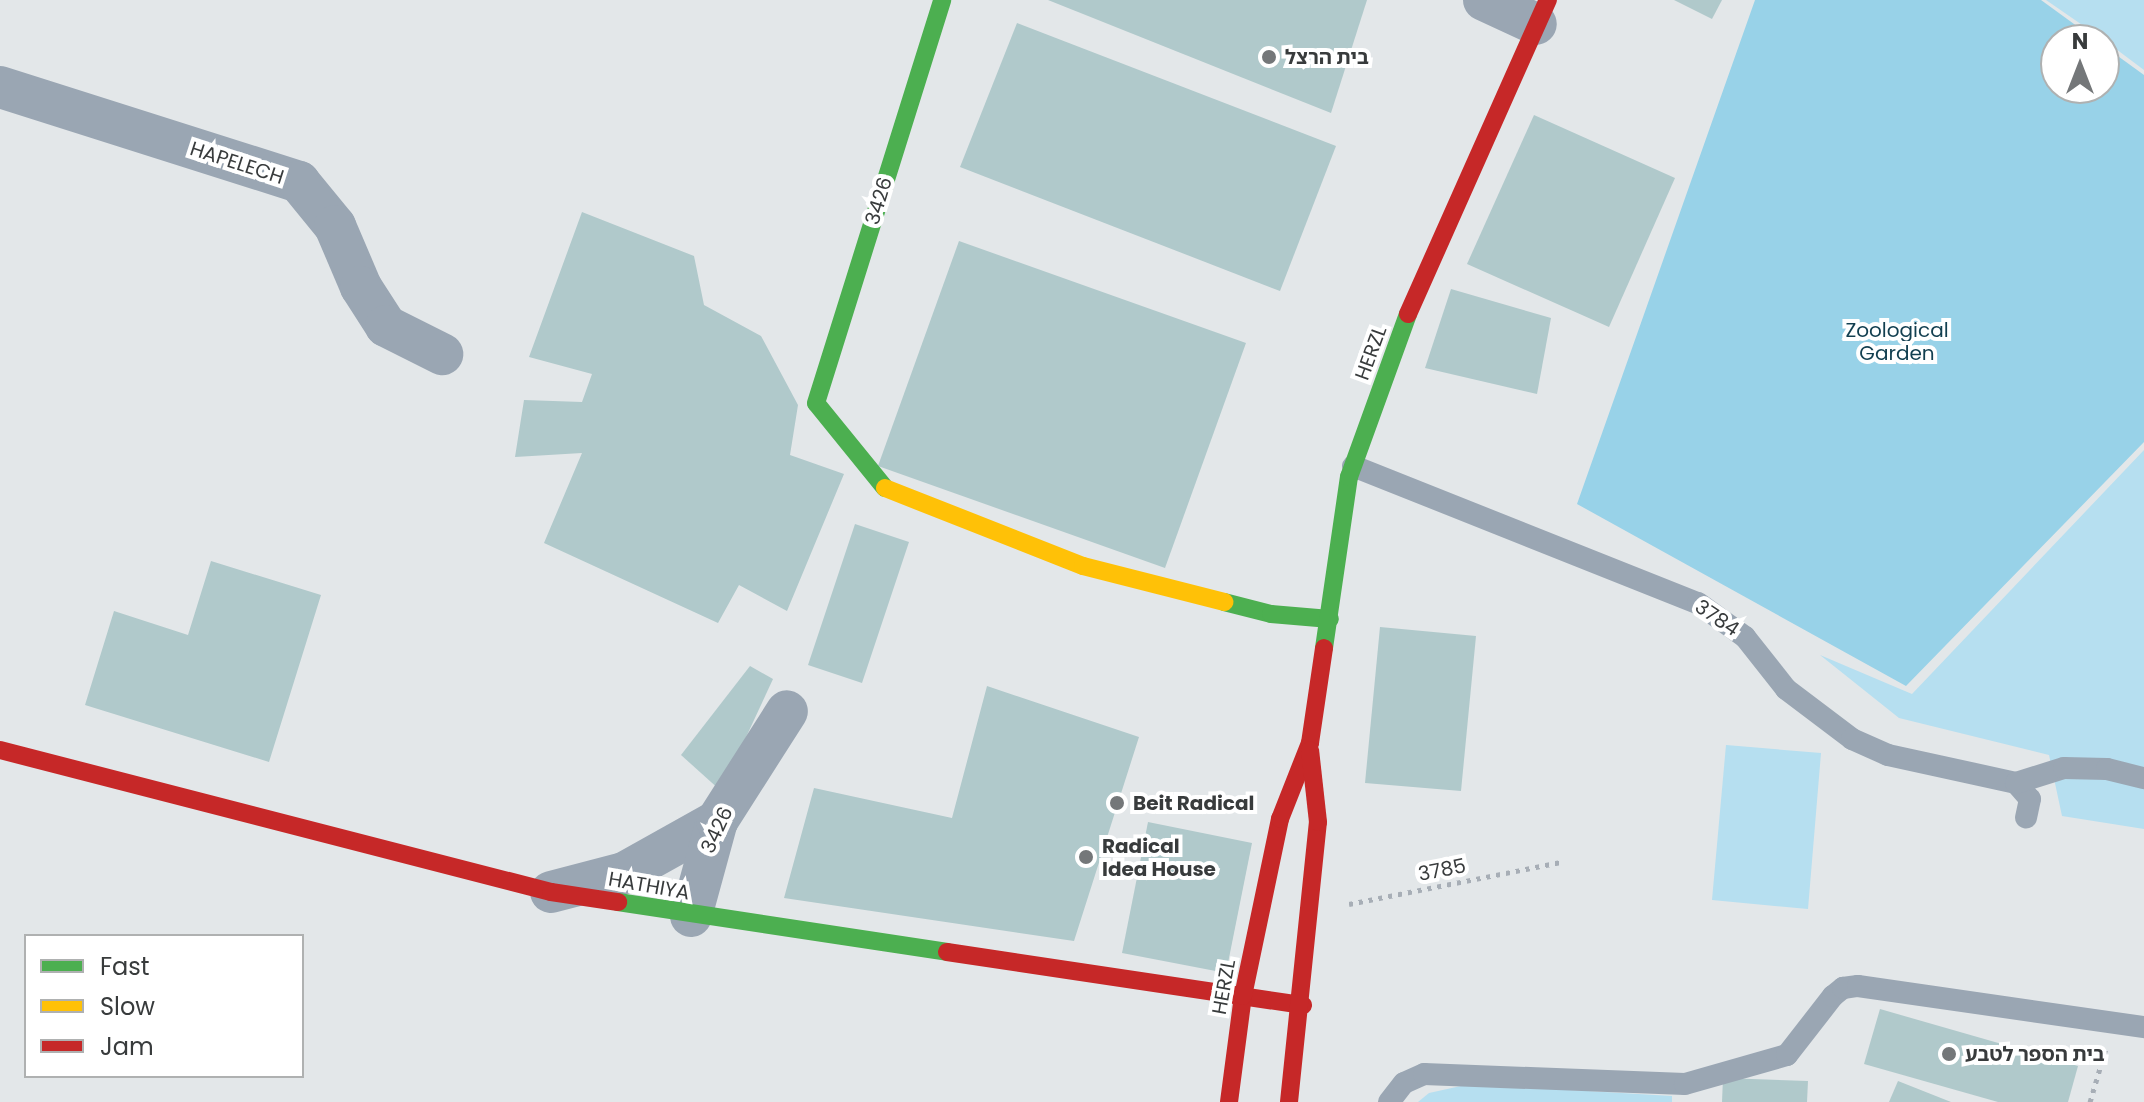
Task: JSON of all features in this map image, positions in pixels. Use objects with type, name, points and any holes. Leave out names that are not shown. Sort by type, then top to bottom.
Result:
[{"type":"street","name":"3426","points":[[942,0],[816,403],[888,492],[1083,566],[1271,614],[1330,619]]},
{"type":"street","points":[[1484,0],[1542,12]]},
{"type":"street","name":"HERZL","points":[[1229,1102],[1243,996],[1280,819],[1310,743],[1353,466],[1424,270],[1542,12]]},
{"type":"street","name":"HAPELECH","points":[[0,87],[299,182],[335,226],[361,287],[386,326],[442,354]]},
{"type":"street","name":"3426","points":[[691,916],[717,821],[787,711]]},
{"type":"street","name":"HERZL","points":[[1289,1102],[1303,1005],[1318,822],[1310,743]]},
{"type":"street","name":"HATHIYA","points":[[0,750],[551,892],[691,916],[1303,1005]]},
{"type":"street","points":[[551,892],[624,873],[717,821]]},
{"type":"lane","points":[[887,86],[913,93]]},
{"type":"lane","name":"3784","points":[[1353,466],[1698,603],[1745,637],[1786,689],[1852,739],[1888,755],[2016,783]]},
{"type":"lane","points":[[2026,818],[2030,799],[2016,783],[2073,768],[2144,778]]},
{"type":"lane","points":[[1389,1102],[1404,1083],[1424,1074],[1685,1084],[1787,1055],[1833,996],[1843,988],[1858,986],[2144,1027]]},
{"type":"path","name":"3785","points":[[1339,905],[1561,862]]},
{"type":"path","points":[[2090,1102],[2113,1024]]},
{"type":"shaded area","points":[[2046,0],[2144,0],[2144,70],[2120,52],[2120,24],[2081,24]]},
{"type":"shaded area","points":[[2144,450],[2144,829],[2062,816],[2049,755],[1899,718],[1820,655],[1912,694]]},
{"type":"shaded area","points":[[1726,745],[1821,753],[1808,909],[1712,900]]},
{"type":"shaded area","points":[[1470,1084],[1672,1096],[1672,1102],[1418,1102],[1429,1093]]},
{"type":"green space","name":"Zoological Garden","points":[[1755,0],[2041,0],[2074,24],[2040,24],[2040,104],[2120,104],[2120,58],[2144,75],[2144,442],[1906,686],[1577,504]]},
{"type":"building","name":"בית הרצל","points":[[1048,0],[1367,0],[1331,113]]},
{"type":"building","points":[[1674,0],[1722,0],[1712,19]]},
{"type":"building","points":[[1017,23],[1336,146],[1280,291],[960,167]]},
{"type":"building","points":[[1534,115],[1675,178],[1609,327],[1467,264]]},
{"type":"building","points":[[582,212],[694,256],[704,305],[761,336],[798,405],[790,455],[844,474],[787,611],[739,585],[718,623],[544,543],[582,453],[515,457],[524,400],[582,402],[592,374],[529,357]]},
{"type":"building","points":[[959,241],[1246,343],[1165,568],[878,466]]},
{"type":"building","points":[[1451,289],[1551,318],[1537,394],[1425,368]]},
{"type":"building","points":[[855,524],[909,542],[862,683],[808,665]]},
{"type":"building","points":[[211,561],[321,595],[269,762],[85,705],[114,611],[188,635]]},
{"type":"building","points":[[1380,627],[1476,636],[1461,791],[1365,783]]},
{"type":"building","points":[[750,666],[773,679],[721,791],[681,755]]},
{"type":"building","points":[[987,686],[1139,737],[1074,941],[784,898],[814,788],[952,818]]},
{"type":"building","points":[[1148,822],[1252,843],[1226,973],[1122,953]]},
{"type":"building","points":[[1880,1009],[2078,1066],[2068,1102],[1998,1102],[1864,1064]]},
{"type":"building","points":[[1723,1078],[1808,1081],[1807,1102],[1722,1102]]},
{"type":"building","points":[[1898,1081],[1951,1102],[1889,1102]]},
{"type":"traffic: fast","points":[[885,488],[816,403],[942,0]]},
{"type":"traffic: fast","points":[[1324,648],[1349,477],[1408,314]]},
{"type":"traffic: fast","points":[[1224,602],[1271,614],[1330,619]]},
{"type":"traffic: fast","points":[[618,902],[947,952]]},
{"type":"traffic: slow","points":[[885,488],[1083,566],[1224,602]]},
{"type":"traffic: jam","points":[[1408,314],[1548,0]]},
{"type":"traffic: jam","points":[[1229,1102],[1243,996],[1280,819],[1310,743],[1324,648]]},
{"type":"traffic: jam","points":[[0,750],[551,892],[618,902]]},
{"type":"traffic: jam","points":[[1289,1102],[1318,822],[1310,750]]},
{"type":"traffic: jam","points":[[947,952],[1303,1005]]},
{"type":"place","name":"בית הרצל","points":[[1269,57]]},
{"type":"place","name":"Beit Radical","points":[[1117,803]]},
{"type":"place","name":"Radical Idea House","points":[[1086,857]]},
{"type":"place","name":"בית הספר לטבע","points":[[1949,1054]]}]
